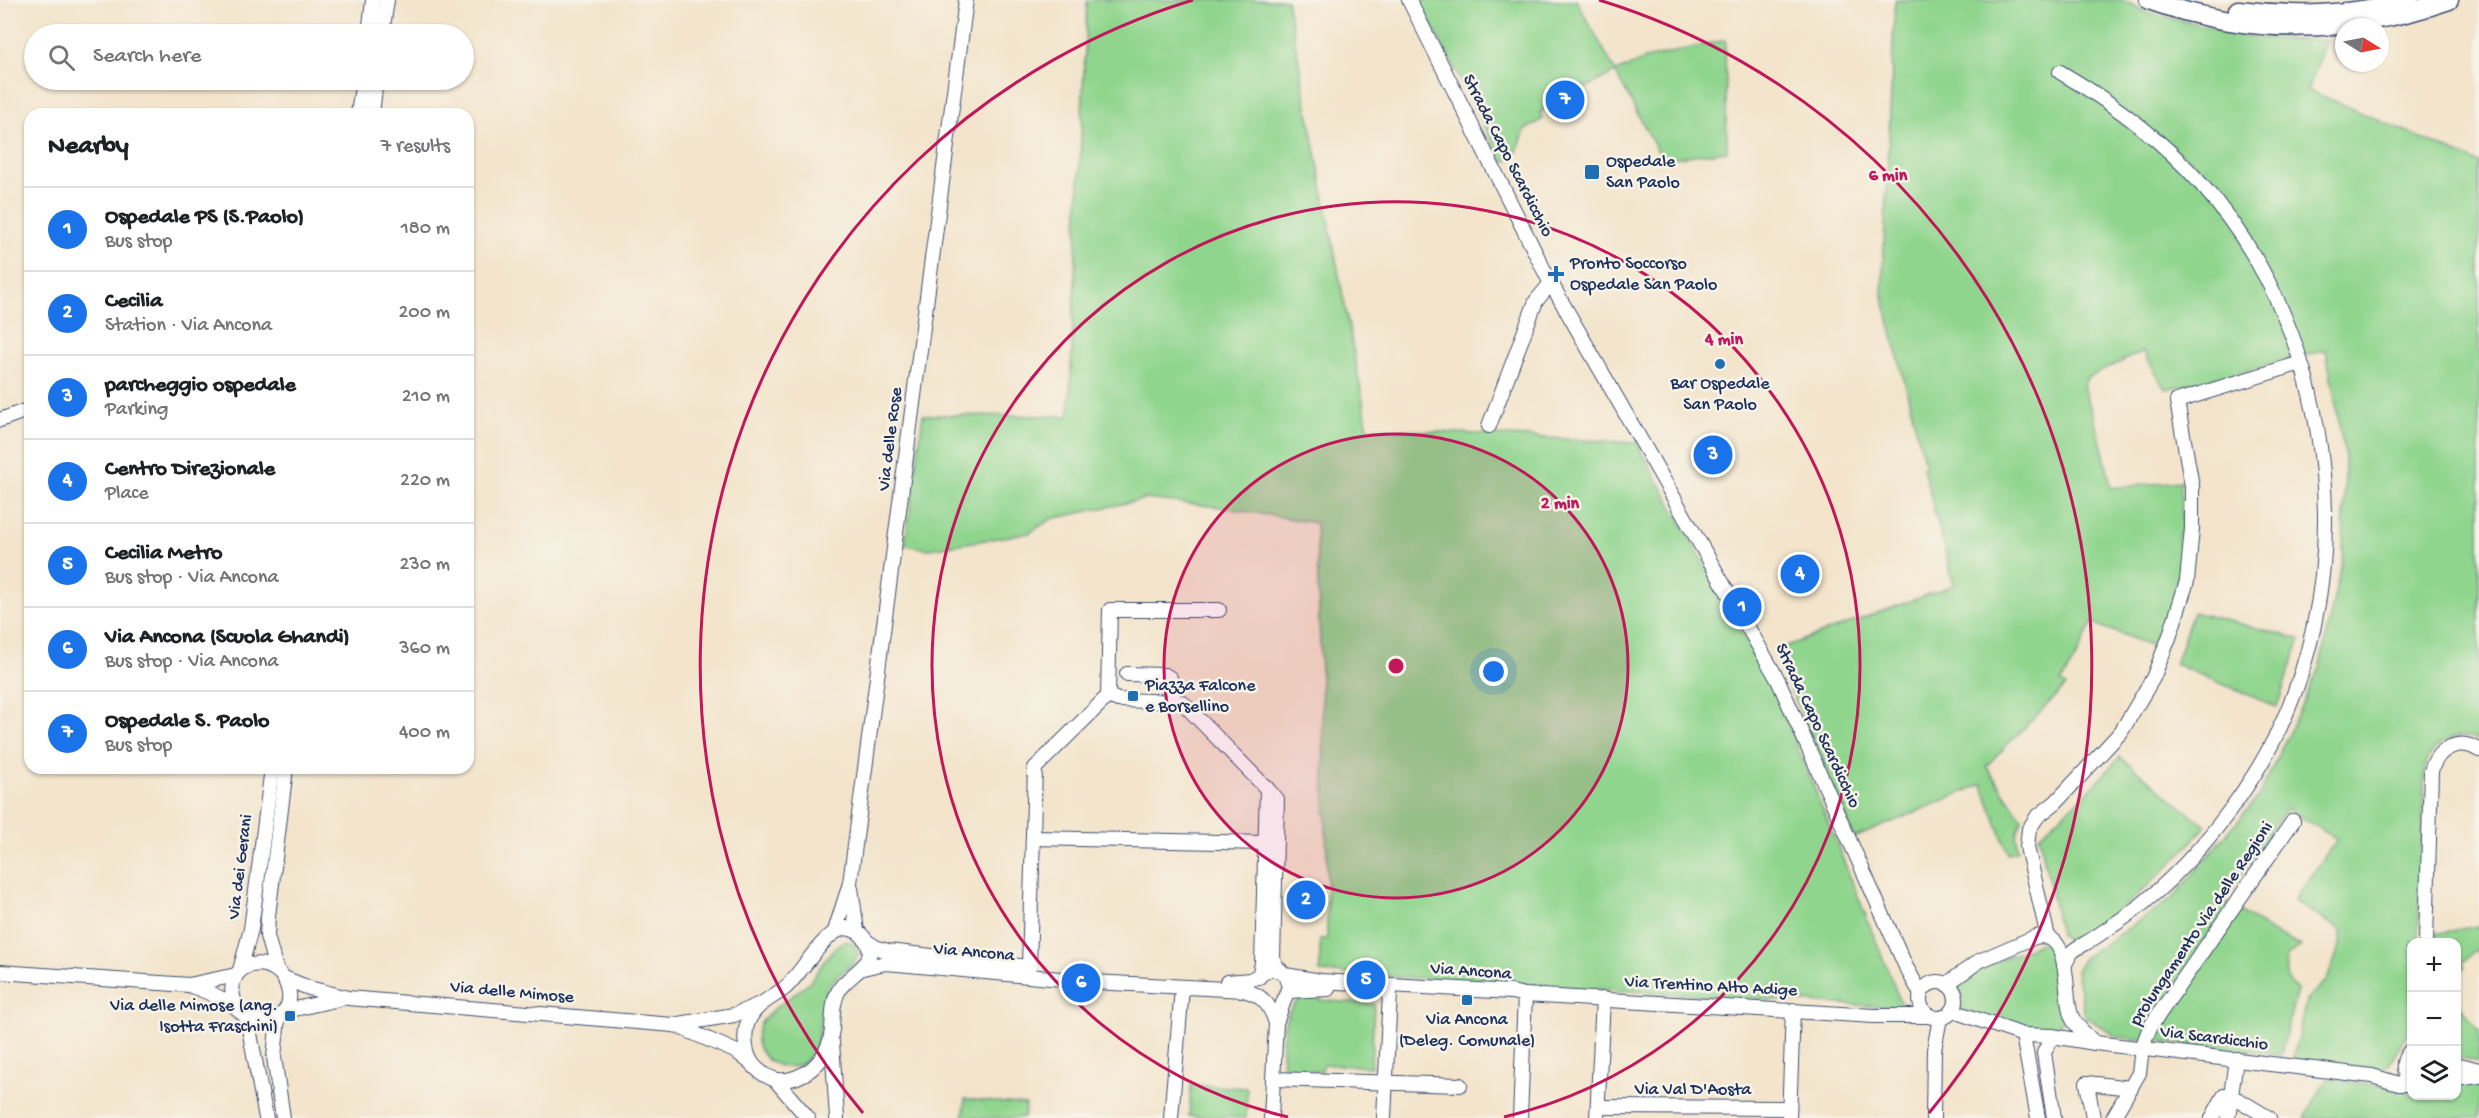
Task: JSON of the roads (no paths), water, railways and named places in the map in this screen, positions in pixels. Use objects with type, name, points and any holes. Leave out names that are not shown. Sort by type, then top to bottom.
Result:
[{"type":"main road","points":[[2149,0],[2173,9],[2261,26],[2313,28],[2358,24],[2409,13],[2449,0]]},
{"type":"main road","points":[[2181,0],[2204,7],[2261,13],[2354,11],[2409,0]]},
{"type":"street","points":[[370,24],[373,0]]},
{"type":"street","points":[[383,24],[387,0]]},
{"type":"street","name":"Via delle Rose","points":[[835,930],[850,883],[966,0]]},
{"type":"street","name":"Strada Capo Scardicchio","points":[[1408,0],[1551,283],[1778,680],[1921,999]]},
{"type":"street","points":[[2060,72],[2132,119],[2175,157],[2201,184],[2234,226],[2263,272],[2284,315],[2308,388],[2324,475],[2326,527],[2322,587],[2311,639],[2286,713],[2273,743],[2254,775],[2210,836],[2191,858],[2139,907],[2073,952],[2064,966]]},
{"type":"street","points":[[359,108],[362,90]]},
{"type":"street","points":[[373,108],[375,90]]},
{"type":"street","points":[[1489,426],[1536,301],[1551,283]]},
{"type":"street","points":[[2094,1043],[2079,1029],[2071,1015],[2064,966],[2053,941],[2027,847],[2029,829],[2037,817],[2056,802],[2121,732],[2153,678],[2169,638],[2187,581],[2192,529],[2192,486],[2177,401],[2301,363]]},
{"type":"street","points":[[0,420],[24,411]]},
{"type":"street","points":[[1029,967],[1035,768],[1108,696],[1110,610],[1219,610]]},
{"type":"street","points":[[1127,674],[1165,675],[1170,678],[1173,687],[1173,701]]},
{"type":"street","points":[[1108,696],[1118,700],[1182,702],[1277,799],[1273,958],[1288,980],[1286,994],[1276,1023],[1272,1118]]},
{"type":"street","points":[[2426,938],[2431,771],[2441,752],[2450,746],[2462,744],[2479,750]]},
{"type":"street","name":"Via dei Gerani","points":[[238,972],[251,929],[271,774]]},
{"type":"street","name":"Via dei Gerani","points":[[280,973],[267,936],[285,774]]},
{"type":"street","points":[[1267,788],[1261,974],[1256,983],[1276,1023]]},
{"type":"street","name":"prolungamento Via delle Regioni","points":[[2113,1118],[2139,1073],[2142,1048],[2150,1027],[2293,821]]},
{"type":"street","points":[[1033,838],[1265,843]]},
{"type":"street","name":"Via delle Rose","points":[[850,883],[868,957],[863,968]]},
{"type":"street","name":"Via Ancona","points":[[835,930],[846,928],[862,936],[877,948],[888,951],[1096,975],[1239,982],[1250,980],[1261,974]]},
{"type":"street","name":"Via delle Mimose","points":[[280,973],[309,988],[348,998],[673,1025],[734,1015],[760,1004],[784,989],[801,973],[825,939],[835,930]]},
{"type":"street","points":[[1896,1017],[1921,999],[1927,986],[1941,983],[1979,961],[2035,937],[2053,941],[2073,952]]},
{"type":"street","name":"Via Ancona","points":[[863,968],[885,963],[898,963],[1182,988],[1243,990],[1263,999]]},
{"type":"street","points":[[189,985],[238,972],[253,965],[280,973],[288,988],[290,999],[282,1015],[274,1058],[283,1118]]},
{"type":"street","points":[[1906,967],[1921,977],[1941,983],[1956,996],[1953,1011]]},
{"type":"street","points":[[837,1118],[831,1034],[834,1005],[839,989],[863,968]]},
{"type":"street","points":[[1261,974],[1271,969],[1283,974]]},
{"type":"street","points":[[0,972],[189,985],[208,992],[242,1013],[265,1022],[282,1015]]},
{"type":"street","points":[[238,972],[232,982],[231,991],[242,1013],[266,1118]]},
{"type":"street","name":"Via Ancona","points":[[1283,974],[1321,981],[1511,992],[1524,995]]},
{"type":"street","points":[[1171,1118],[1182,988]]},
{"type":"street","name":"Via Ancona","points":[[1286,994],[1320,988],[1510,999],[1524,995]]},
{"type":"street","points":[[1384,1118],[1390,992]]},
{"type":"street","points":[[1263,999],[1276,1002],[1286,994]]},
{"type":"street","points":[[1520,1118],[1524,995]]},
{"type":"street","name":"Via Trentino Alto Adige","points":[[1524,995],[1896,1017],[1935,1017]]},
{"type":"street","name":"Via delle Mimose","points":[[282,1015],[348,998]]},
{"type":"street","points":[[1597,1113],[1603,999]]},
{"type":"street","points":[[1921,999],[1935,1017],[1933,1118]]},
{"type":"street","points":[[753,1064],[746,1053],[746,1034],[750,1017],[760,1004]]},
{"type":"street","points":[[1789,1113],[1793,1010]]},
{"type":"street","points":[[1935,1017],[1953,1011],[2023,1035],[2052,1036],[2061,1033],[2068,1026],[2071,1015]]},
{"type":"street","name":"Via delle Mimose","points":[[673,1025],[737,1052],[762,1074],[777,1082]]},
{"type":"street","points":[[808,1118],[777,1082],[796,1078],[813,1069],[825,1053],[831,1034]]},
{"type":"street","points":[[2023,1035],[2038,1118]]},
{"type":"street","points":[[2052,1036],[2044,1053],[2054,1118]]},
{"type":"street","name":"Via Scardicchio","points":[[2052,1036],[2372,1076],[2399,1084],[2407,1083]]},
{"type":"street","name":"Via Scardicchio","points":[[2372,1076],[2390,1073],[2407,1054]]},
{"type":"street","points":[[2228,1118],[2236,1059]]},
{"type":"street","points":[[2461,1065],[2479,1070]]},
{"type":"street","points":[[2461,1078],[2479,1076]]},
{"type":"street","points":[[1273,1079],[1460,1085]]},
{"type":"street","points":[[2093,1118],[2087,1083],[2131,1088]]},
{"type":"street","points":[[2212,1118],[2224,1096],[2231,1097],[2269,1118]]},
{"type":"street","name":"Via Val D'Aosta","points":[[1597,1113],[1789,1113]]},
{"type":"place","name":"Ospedale S. Paolo","points":[[1565,100]]},
{"type":"place","name":"Ospedale San Paolo","points":[[1592,172]]},
{"type":"place","name":"Pronto Soccorso Ospedale San Paolo","points":[[1556,274]]},
{"type":"place","name":"Bar Ospedale San Paolo","points":[[1720,364]]},
{"type":"place","name":"parcheggio ospedale","points":[[1713,455]]},
{"type":"place","name":"Centro Direzionale","points":[[1800,574]]},
{"type":"place","name":"Ospedale PS (S.Paolo)","points":[[1742,607]]},
{"type":"place","name":"Piazza Falcone e Borsellino","points":[[1133,696]]},
{"type":"place","name":"Cecilia","points":[[1306,900]]},
{"type":"place","name":"Cecilia Metro","points":[[1366,980]]},
{"type":"place","name":"Via Ancona (Scuola Ghandi)","points":[[1081,983]]},
{"type":"place","name":"Via Ancona (Deleg. Comunale)","points":[[1467,1000]]},
{"type":"place","name":"Via delle Mimose (ang. Isotta Fraschini)","points":[[290,1016]]}]
